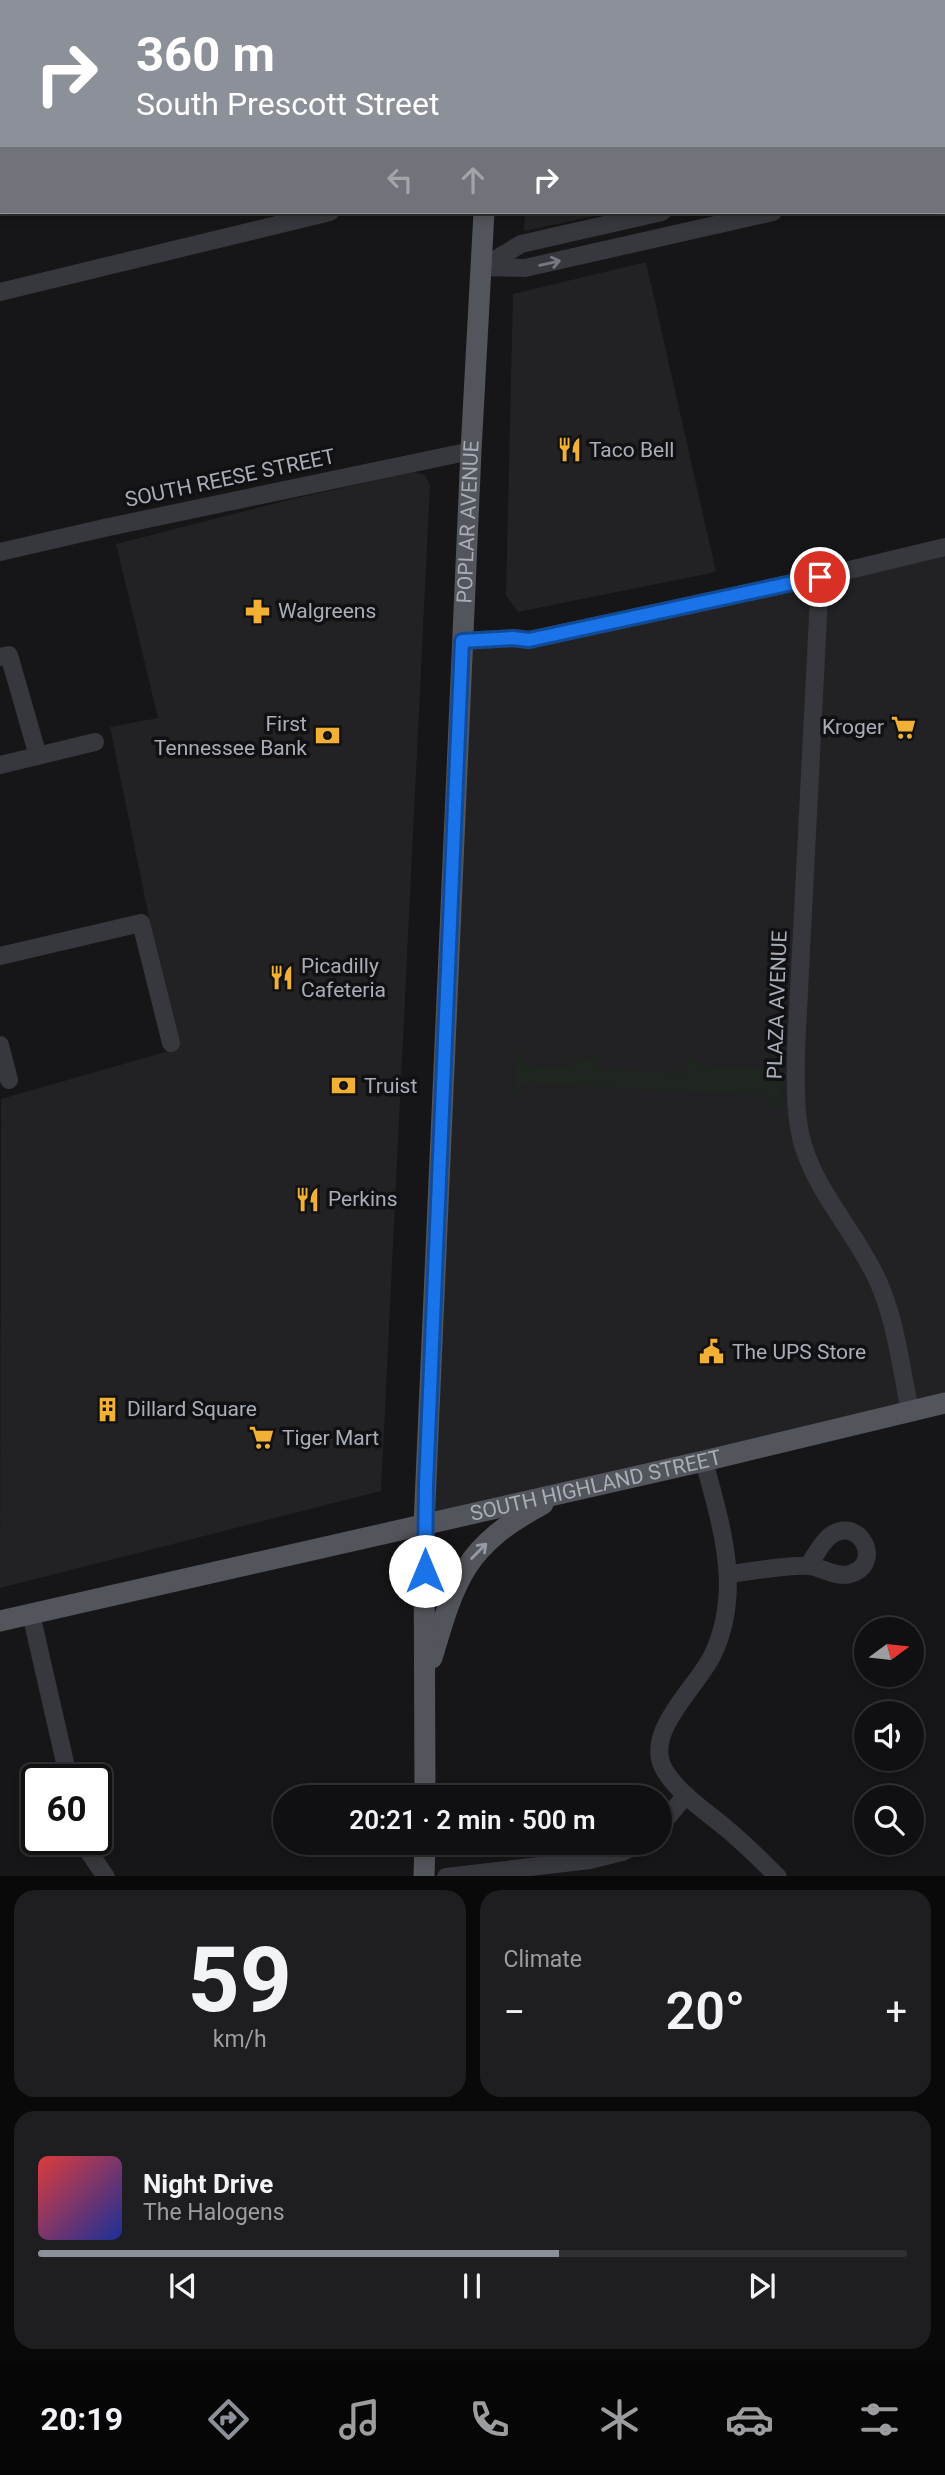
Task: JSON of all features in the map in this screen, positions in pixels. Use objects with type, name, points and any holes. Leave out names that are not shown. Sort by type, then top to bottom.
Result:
[{"type":"main road","name":"POPLAR AVENUE","points":[[425,1785],[424,1525],[462,641],[484,214]]},
{"type":"main road","name":"SOUTH HIGHLAND STREET","points":[[0,1621],[704,1461],[945,1403]]},
{"type":"main road","points":[[425,1680],[446,1610],[465,1567],[480,1549],[506,1526],[572,1491]]},
{"type":"main road","points":[[425,1855],[425,1876]]},
{"type":"street","points":[[0,292],[322,214]]},
{"type":"street","points":[[483,267],[521,244],[653,214]]},
{"type":"street","points":[[483,267],[526,268],[764,214]]},
{"type":"street","name":"SOUTH REESE STREET","points":[[0,552],[104,527],[471,451]]},
{"type":"street","points":[[462,641],[513,638],[529,640],[945,547]]},
{"type":"street","name":"PLAZA AVENUE","points":[[820,577],[796,1050],[796,1104],[803,1145],[816,1175],[878,1282],[890,1321],[910,1411]]},
{"type":"street","points":[[0,657],[9,655],[38,756]]},
{"type":"street","points":[[0,765],[94,742]]},
{"type":"street","points":[[0,956],[141,923],[171,1043]]},
{"type":"street","points":[[0,1045],[9,1080]]},
{"type":"street","points":[[704,1461],[722,1531],[729,1594],[715,1651],[667,1722],[659,1740],[660,1757],[664,1770],[686,1795],[777,1876]]},
{"type":"street","points":[[728,1574],[808,1566]]},
{"type":"street","points":[[31,1614],[65,1764]]},
{"type":"street","points":[[672,1812],[686,1795]]},
{"type":"street","points":[[91,1855],[105,1876]]},
{"type":"street","points":[[454,1876],[590,1860],[610,1855]]},
{"type":"shaded area","points":[[525,214],[604,214],[524,231]]},
{"type":"shaded area","points":[[646,262],[716,572],[518,612],[506,595],[513,294]]},
{"type":"shaded area","points":[[414,472],[425,475],[430,485],[381,1491],[0,1588],[1,1099],[176,1049],[110,727],[158,718],[116,544],[288,500]]},
{"type":"shaded area","points":[[945,547],[945,1403],[424,1525],[462,641],[514,638]]},
{"type":"shaded area","points":[[517,1051],[522,1051],[521,1065],[569,1068],[575,1057],[596,1059],[599,1069],[685,1073],[686,1061],[690,1058],[702,1066],[775,1068],[781,1073],[782,1104],[777,1110],[768,1109],[769,1096],[521,1083],[519,1095],[514,1095]]},
{"type":"place","name":"Taco Bell","points":[[569,450]]},
{"type":"place","name":"Walgreens","points":[[258,611]]},
{"type":"place","name":"Kroger","points":[[904,727]]},
{"type":"place","name":"First Tennessee Bank","points":[[327,736]]},
{"type":"place","name":"Picadilly Cafeteria","points":[[281,978]]},
{"type":"place","name":"Truist","points":[[344,1086]]},
{"type":"place","name":"Perkins","points":[[308,1199]]},
{"type":"place","name":"The UPS Store","points":[[712,1352]]},
{"type":"place","name":"Dillard Square","points":[[107,1409]]},
{"type":"place","name":"Tiger Mart","points":[[262,1438]]},
{"type":"route","points":[[425,1571],[424,1525],[462,641],[513,638],[529,640],[820,577]]}]
